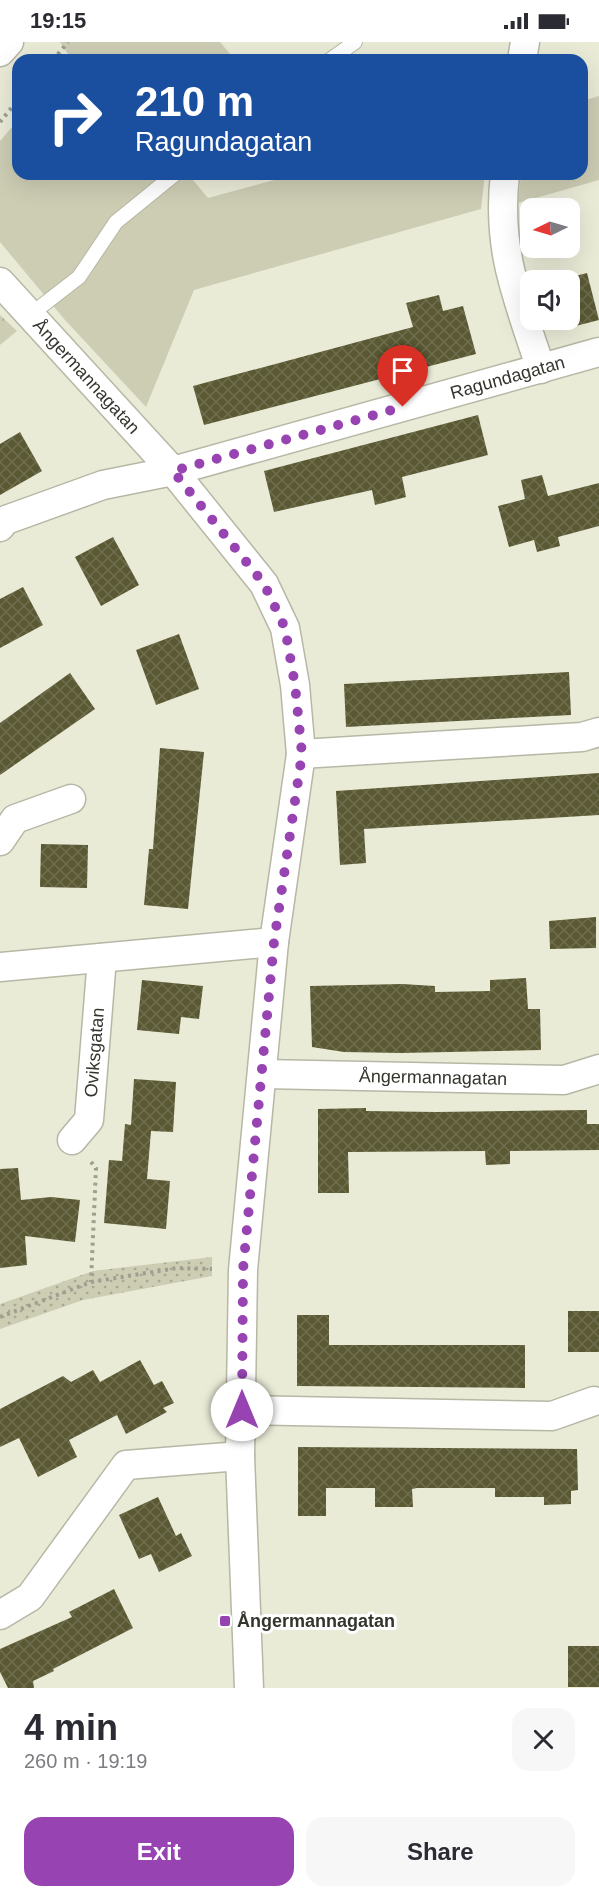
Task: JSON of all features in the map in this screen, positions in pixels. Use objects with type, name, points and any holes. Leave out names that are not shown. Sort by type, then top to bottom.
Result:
[{"type":"street","points":[[0,52],[9,42]]},
{"type":"street","points":[[504,180],[501,208],[507,265],[542,369]]},
{"type":"street","name":"Ångermannagatan","points":[[0,282],[173,471],[264,584],[285,628],[295,685],[302,754],[274,942],[243,1270],[240,1456],[249,1688]]},
{"type":"street","name":"Ragundagatan","points":[[173,471],[599,352]]},
{"type":"street","points":[[0,527],[6,520],[103,485],[173,471]]},
{"type":"street","points":[[302,754],[582,737],[599,732]]},
{"type":"street","points":[[0,841],[15,819],[71,799]]},
{"type":"street","points":[[0,967],[274,942]]},
{"type":"street","name":"Oviksgatan","points":[[72,1140],[89,1120],[102,958]]},
{"type":"street","name":"Ångermannagatan","points":[[263,1074],[564,1080],[599,1069]]},
{"type":"street","points":[[242,1410],[552,1416],[594,1401]]},
{"type":"street","points":[[0,1615],[30,1597],[126,1465],[240,1456]]},
{"type":"lane","points":[[338,54],[355,42]]},
{"type":"lane","points":[[30,315],[79,277],[116,222],[168,180]]},
{"type":"path","points":[[57,54],[68,42]]},
{"type":"path","points":[[0,122],[12,107]]},
{"type":"path","points":[[72,1140],[96,1168],[92,1282]]},
{"type":"path","points":[[0,1317],[92,1282],[177,1268],[243,1270]]},
{"type":"green space","points":[[60,42],[220,42],[230,54],[68,54]]},
{"type":"green space","points":[[599,96],[599,180],[536,198],[520,198],[518,203],[520,180],[588,180],[588,99]]},
{"type":"green space","points":[[12,127],[12,180],[193,180],[208,198],[274,180],[484,180],[481,209],[194,290],[146,407],[65,320],[0,242],[0,141]]},
{"type":"green space","points":[[0,315],[17,331],[0,345]]},
{"type":"green space","points":[[212,1257],[212,1276],[83,1300],[0,1329],[0,1304],[93,1271]]},
{"type":"building","points":[[587,273],[599,320],[580,325],[580,275]]},
{"type":"building","points":[[439,295],[443,311],[463,306],[476,354],[204,425],[193,386],[413,327],[406,303]]},
{"type":"building","points":[[478,415],[488,455],[402,477],[406,497],[375,505],[372,490],[274,512],[264,471]]},
{"type":"building","points":[[20,432],[42,471],[0,495],[0,444]]},
{"type":"building","points":[[542,475],[548,496],[599,483],[599,526],[558,537],[560,546],[537,552],[534,540],[509,547],[498,506],[525,499],[521,480]]},
{"type":"building","points":[[113,537],[139,585],[101,606],[75,557]]},
{"type":"building","points":[[23,587],[43,625],[0,648],[0,599]]},
{"type":"building","points":[[179,634],[199,689],[156,705],[136,650]]},
{"type":"building","points":[[569,672],[571,715],[346,727],[344,684]]},
{"type":"building","points":[[70,673],[95,709],[0,775],[0,723]]},
{"type":"building","points":[[160,748],[204,752],[188,909],[144,905],[149,849],[153,849]]},
{"type":"building","points":[[599,773],[599,815],[364,829],[366,863],[340,865],[336,791]]},
{"type":"building","points":[[41,844],[88,845],[87,888],[40,887]]},
{"type":"building","points":[[596,917],[596,948],[550,949],[549,921]]},
{"type":"building","points":[[526,978],[528,1009],[540,1009],[541,1050],[401,1053],[344,1052],[312,1047],[310,986],[402,984],[435,986],[435,992],[490,991],[490,980]]},
{"type":"building","points":[[142,980],[203,986],[199,1019],[181,1017],[179,1034],[137,1030]]},
{"type":"building","points":[[134,1079],[176,1082],[173,1132],[151,1131],[147,1179],[170,1181],[166,1229],[104,1223],[109,1160],[122,1161],[125,1124],[131,1125]]},
{"type":"building","points":[[366,1108],[366,1111],[436,1112],[587,1110],[587,1124],[599,1124],[599,1150],[510,1151],[510,1164],[486,1165],[485,1151],[348,1152],[349,1193],[318,1193],[318,1109]]},
{"type":"building","points":[[18,1168],[21,1200],[51,1197],[80,1200],[75,1242],[25,1236],[27,1265],[0,1268],[0,1169]]},
{"type":"building","points":[[568,1311],[599,1311],[599,1352],[568,1352]]},
{"type":"building","points":[[297,1315],[329,1315],[329,1345],[525,1345],[525,1388],[297,1386]]},
{"type":"building","points":[[140,1360],[154,1385],[162,1381],[174,1403],[163,1408],[167,1412],[126,1434],[117,1415],[69,1440],[77,1457],[38,1477],[19,1438],[0,1447],[0,1409],[63,1376],[71,1382],[93,1370],[100,1382]]},
{"type":"building","points":[[298,1447],[577,1449],[578,1490],[571,1491],[571,1504],[544,1505],[544,1497],[495,1497],[495,1488],[417,1488],[412,1489],[413,1507],[375,1507],[375,1488],[326,1488],[326,1516],[298,1516]]},
{"type":"building","points":[[158,1497],[176,1536],[181,1533],[192,1556],[159,1572],[151,1554],[139,1559],[119,1515]]},
{"type":"building","points":[[114,1589],[133,1628],[33,1681],[34,1688],[8,1688],[0,1672],[0,1649],[72,1617],[69,1612]]},
{"type":"building","points":[[568,1646],[599,1646],[599,1687],[568,1687]]},
{"type":"place","name":"Ångermannagatan","points":[[225,1621]]},
{"type":"route","points":[[242,1410],[243,1270],[274,942],[302,754],[295,685],[285,628],[264,584],[173,471],[403,407]]}]
